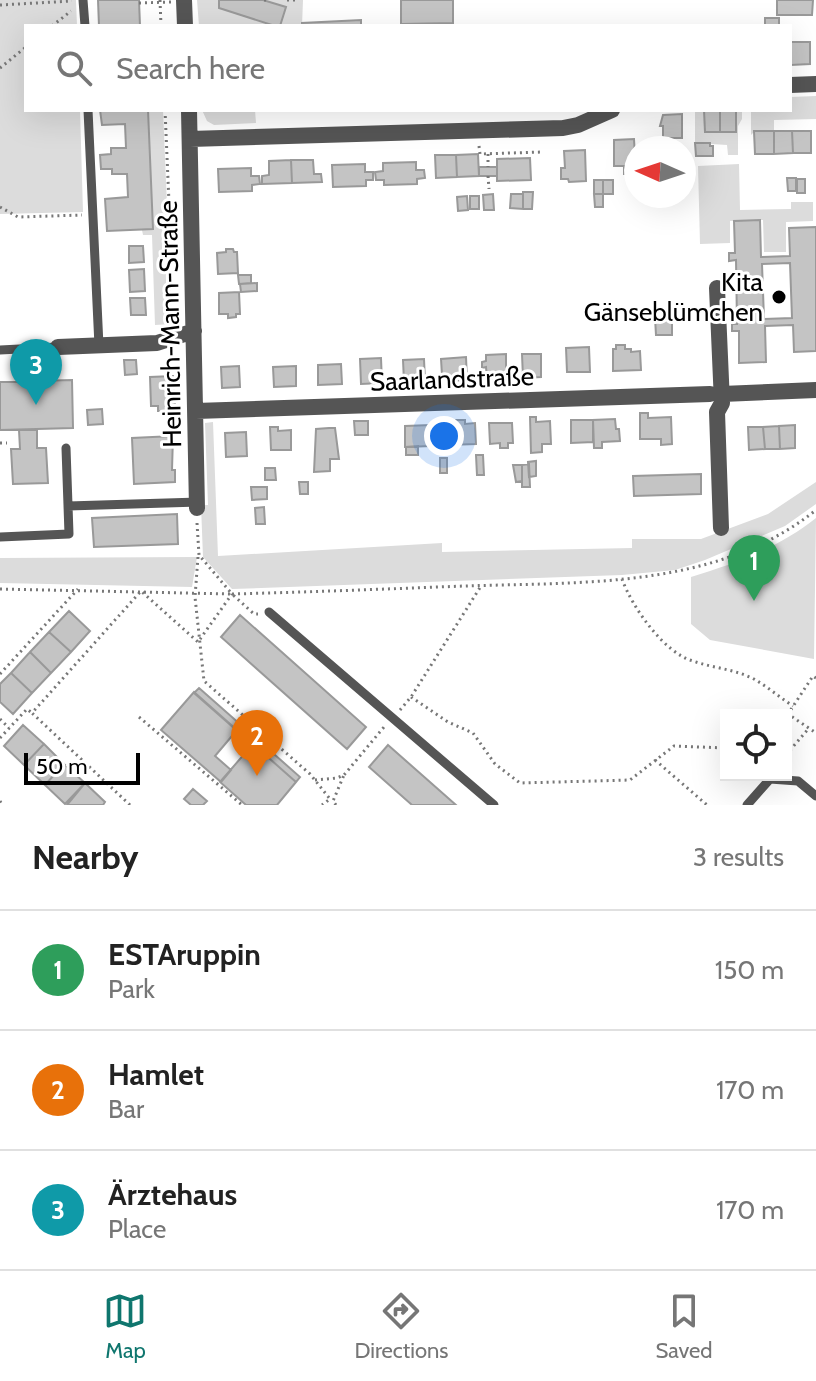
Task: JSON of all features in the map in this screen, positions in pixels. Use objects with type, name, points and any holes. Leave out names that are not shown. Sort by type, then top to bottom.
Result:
[{"type":"street","points":[[184,0],[185,24]]},
{"type":"street","points":[[792,85],[816,84]]},
{"type":"street","name":"Heinrich-Mann-Straße","points":[[189,112],[198,505]]},
{"type":"street","points":[[190,139],[563,128],[591,121],[608,112]]},
{"type":"street","points":[[717,288],[721,528]]},
{"type":"street","points":[[58,347],[157,343],[194,331]]},
{"type":"street","name":"Saarlandstraße","points":[[196,411],[718,397],[816,390]]},
{"type":"lane","points":[[84,0],[85,24]]},
{"type":"lane","points":[[88,112],[99,346]]},
{"type":"lane","points":[[0,350],[58,347]]},
{"type":"lane","points":[[0,537],[69,534],[66,448]]},
{"type":"lane","points":[[68,506],[198,505]]},
{"type":"lane","points":[[269,612],[494,805]]},
{"type":"lane","points":[[747,805],[770,779],[798,781],[816,796]]},
{"type":"path","points":[[0,5],[84,0]]},
{"type":"path","points":[[54,24],[84,0]]},
{"type":"path","points":[[160,0],[161,24]]},
{"type":"path","points":[[287,0],[295,0]]},
{"type":"path","points":[[139,3],[148,3]]},
{"type":"path","points":[[0,68],[24,49]]},
{"type":"path","points":[[165,112],[171,249],[178,257]]},
{"type":"path","points":[[479,149],[480,154],[543,152]]},
{"type":"path","points":[[488,154],[488,167]]},
{"type":"path","points":[[488,176],[489,189]]},
{"type":"path","points":[[0,207],[18,217],[92,215]]},
{"type":"path","points":[[0,443],[7,443]]},
{"type":"path","points":[[0,589],[232,594],[481,586],[675,574],[704,566],[770,539],[816,510]]},
{"type":"path","points":[[199,555],[195,593],[204,681],[315,780],[333,802]]},
{"type":"path","points":[[622,579],[637,611],[669,646],[690,661],[727,668],[751,678],[769,687],[793,706]]},
{"type":"path","points":[[333,802],[344,775],[411,697],[481,586]]},
{"type":"path","points":[[0,674],[78,589]]},
{"type":"path","points":[[141,591],[198,642]]},
{"type":"path","points":[[32,713],[141,591]]},
{"type":"path","points":[[232,594],[254,614],[269,612]]},
{"type":"path","points":[[198,642],[232,594]]},
{"type":"path","points":[[791,709],[813,676],[816,678]]},
{"type":"path","points":[[411,697],[448,722],[473,733],[495,764],[520,783],[630,780],[674,746],[720,748]]},
{"type":"path","points":[[0,738],[27,709],[130,805]]},
{"type":"path","points":[[139,717],[242,805]]},
{"type":"path","points":[[792,717],[816,733]]},
{"type":"path","points":[[0,719],[9,729]]},
{"type":"path","points":[[792,748],[809,728]]},
{"type":"path","points":[[655,760],[707,805]]},
{"type":"path","points":[[315,780],[344,775]]},
{"type":"path","points":[[322,805],[333,802]]},
{"type":"shaded area","points":[[0,0],[76,0],[77,24],[24,24],[24,112],[80,112],[83,212],[0,214]]},
{"type":"shaded area","points":[[197,0],[303,0],[302,24],[199,24]]},
{"type":"shaded area","points":[[816,96],[816,119],[774,120],[774,131],[755,131],[751,135],[751,112],[792,112],[792,97]]},
{"type":"shaded area","points":[[148,112],[163,112],[172,324],[155,325],[152,235],[143,235],[142,230],[153,229]]},
{"type":"shaded area","points":[[203,112],[255,112],[256,123],[214,125],[207,121]]},
{"type":"shaded area","points":[[695,112],[742,112],[738,126],[738,155],[728,155],[727,145],[696,143]]},
{"type":"shaded area","points":[[739,164],[740,210],[791,209],[791,202],[813,202],[813,221],[786,222],[786,252],[764,252],[763,220],[730,221],[730,243],[700,244],[698,166]]},
{"type":"shaded area","points":[[213,422],[218,556],[442,543],[442,552],[632,548],[632,539],[701,539],[768,514],[816,482],[816,504],[785,526],[675,570],[622,575],[232,589],[203,557],[201,505],[208,505],[205,423]]},
{"type":"shaded area","points":[[816,518],[814,659],[710,640],[691,624],[691,577],[756,554]]},
{"type":"shaded area","points":[[197,557],[192,587],[0,583],[0,558]]},
{"type":"building","points":[[98,0],[139,0],[140,24],[99,24]]},
{"type":"building","points":[[219,0],[263,0],[286,7],[281,24],[269,24],[219,8]]},
{"type":"building","points":[[401,0],[453,0],[453,23],[401,24]]},
{"type":"building","points":[[777,0],[813,0],[812,15],[777,15]]},
{"type":"building","points":[[765,18],[779,18],[779,24],[765,24]]},
{"type":"building","points":[[361,20],[361,24],[302,23]]},
{"type":"building","points":[[792,42],[810,42],[810,64],[792,65]]},
{"type":"building","points":[[100,112],[148,112],[153,229],[107,231],[105,199],[128,197],[127,174],[112,174],[112,169],[101,169],[100,155],[111,154],[111,148],[126,148],[125,124],[102,125]]},
{"type":"building","points":[[704,112],[720,112],[720,132],[705,132]]},
{"type":"building","points":[[720,112],[736,112],[736,132],[720,132]]},
{"type":"building","points":[[682,114],[682,136],[663,136],[663,126],[660,126],[663,115]]},
{"type":"building","points":[[754,131],[774,131],[774,154],[755,154]]},
{"type":"building","points":[[774,131],[792,131],[793,153],[774,154]]},
{"type":"building","points":[[792,131],[811,131],[811,153],[793,153]]},
{"type":"building","points":[[614,140],[624,140],[624,166],[614,166]]},
{"type":"building","points":[[696,143],[710,143],[713,156],[696,156]]},
{"type":"building","points":[[585,150],[586,181],[561,179],[561,168],[565,168],[564,151]]},
{"type":"building","points":[[478,154],[479,176],[457,177],[456,155]]},
{"type":"building","points":[[435,155],[456,155],[457,177],[436,178]]},
{"type":"building","points":[[530,158],[531,180],[497,181],[497,159]]},
{"type":"building","points":[[291,160],[313,160],[314,174],[321,174],[322,182],[292,183]]},
{"type":"building","points":[[291,160],[292,183],[262,184],[262,176],[269,175],[269,161]]},
{"type":"building","points":[[416,162],[416,170],[424,170],[425,178],[417,179],[417,184],[384,185],[384,180],[376,180],[375,172],[383,171],[383,163]]},
{"type":"building","points":[[365,164],[365,172],[373,172],[373,180],[366,180],[366,186],[333,187],[332,165]]},
{"type":"building","points":[[479,167],[497,167],[497,176],[479,176]]},
{"type":"building","points":[[251,168],[251,176],[259,176],[260,184],[252,185],[252,191],[219,192],[218,169]]},
{"type":"building","points":[[787,178],[796,178],[796,191],[788,191]]},
{"type":"building","points":[[797,179],[805,179],[805,193],[797,193]]},
{"type":"building","points":[[594,180],[603,180],[603,194],[594,194]]},
{"type":"building","points":[[603,180],[613,180],[613,194],[603,194]]},
{"type":"building","points":[[523,192],[533,192],[532,209],[523,209]]},
{"type":"building","points":[[493,194],[494,210],[484,210],[483,195]]},
{"type":"building","points":[[511,194],[523,194],[523,209],[510,208]]},
{"type":"building","points":[[594,194],[603,194],[603,207],[595,207]]},
{"type":"building","points":[[467,196],[468,210],[458,211],[457,197]]},
{"type":"building","points":[[470,196],[479,196],[479,209],[470,209]]},
{"type":"building","points":[[760,220],[761,257],[790,256],[789,228],[816,227],[816,351],[794,352],[793,325],[765,326],[766,362],[739,363],[739,331],[732,331],[732,324],[737,324],[736,260],[729,261],[729,253],[735,253],[734,221]],"holes":[[[790,263],[792,318],[764,319],[762,264]]]},
{"type":"building","points":[[129,246],[143,246],[144,262],[129,263]]},
{"type":"building","points":[[226,249],[237,252],[238,273],[218,274],[217,253],[226,252]]},
{"type":"building","points":[[144,269],[145,291],[130,292],[129,270]]},
{"type":"building","points":[[238,275],[251,275],[251,283],[239,284]]},
{"type":"building","points":[[257,283],[257,291],[241,292],[240,284]]},
{"type":"building","points":[[239,292],[240,314],[228,318],[228,314],[219,314],[219,293]]},
{"type":"building","points":[[130,298],[145,298],[146,315],[131,315]]},
{"type":"building","points":[[655,318],[672,318],[672,335],[656,335]]},
{"type":"building","points":[[616,345],[625,345],[625,349],[631,349],[631,352],[640,351],[641,370],[613,371],[613,349]]},
{"type":"building","points":[[589,347],[590,372],[567,372],[566,348]]},
{"type":"building","points":[[506,354],[506,379],[487,379],[486,367],[482,368],[486,355]]},
{"type":"building","points":[[522,354],[541,354],[541,377],[523,378]]},
{"type":"building","points":[[466,357],[467,380],[447,381],[446,374],[442,375],[441,359]]},
{"type":"building","points":[[381,358],[382,383],[361,384],[360,359]]},
{"type":"building","points":[[424,359],[425,381],[404,382],[403,360]]},
{"type":"building","points":[[124,360],[136,360],[137,374],[125,375]]},
{"type":"building","points":[[341,364],[342,384],[318,385],[318,365]]},
{"type":"building","points":[[239,366],[240,387],[222,388],[221,367]]},
{"type":"building","points":[[296,366],[296,386],[274,387],[273,367]]},
{"type":"building","points":[[18,375],[35,375],[35,381],[72,380],[73,428],[0,430],[0,382],[18,382]]},
{"type":"building","points":[[173,376],[175,405],[168,405],[169,411],[158,411],[158,406],[151,406],[150,377]]},
{"type":"building","points":[[102,409],[103,424],[88,425],[87,410]]},
{"type":"building","points":[[640,413],[648,413],[648,418],[671,417],[672,444],[661,445],[661,439],[640,439]]},
{"type":"building","points":[[530,417],[536,417],[536,422],[550,421],[551,444],[542,444],[542,452],[531,453]]},
{"type":"building","points":[[615,419],[620,441],[602,442],[602,448],[594,448],[593,420]]},
{"type":"building","points":[[456,420],[465,420],[465,424],[475,423],[476,444],[447,445],[446,424],[457,424]]},
{"type":"building","points":[[571,420],[593,420],[593,442],[571,443]]},
{"type":"building","points":[[354,421],[368,421],[368,435],[355,435]]},
{"type":"building","points":[[489,423],[512,423],[513,443],[508,443],[508,448],[500,448],[500,443],[490,444]]},
{"type":"building","points":[[431,425],[431,446],[405,447],[405,426]]},
{"type":"building","points":[[795,425],[795,448],[780,449],[779,426]]},
{"type":"building","points":[[779,426],[780,449],[765,449],[763,427]]},
{"type":"building","points":[[270,427],[278,427],[278,431],[291,430],[291,450],[271,450]]},
{"type":"building","points":[[748,427],[763,427],[765,449],[749,450]]},
{"type":"building","points":[[335,428],[339,459],[330,459],[330,471],[314,472],[316,429]]},
{"type":"building","points":[[37,429],[37,448],[46,448],[48,483],[13,484],[11,449],[20,449],[19,430]]},
{"type":"building","points":[[246,432],[247,456],[226,457],[225,433]]},
{"type":"building","points":[[173,436],[172,470],[175,470],[175,482],[134,484],[132,438]]},
{"type":"building","points":[[418,446],[418,455],[406,455],[406,447]]},
{"type":"building","points":[[476,455],[483,455],[484,475],[477,475]]},
{"type":"building","points":[[440,458],[447,458],[447,473],[440,473]]},
{"type":"building","points":[[536,461],[536,476],[529,477],[528,462]]},
{"type":"building","points":[[529,464],[530,487],[522,487],[522,465]]},
{"type":"building","points":[[513,465],[522,465],[522,481],[516,482]]},
{"type":"building","points":[[265,468],[275,468],[276,480],[265,480]]},
{"type":"building","points":[[701,474],[701,494],[634,496],[633,476]]},
{"type":"building","points":[[299,482],[308,482],[308,494],[300,494]]},
{"type":"building","points":[[251,487],[267,487],[267,499],[252,500]]},
{"type":"building","points":[[264,507],[265,524],[256,524],[255,508]]},
{"type":"building","points":[[177,514],[178,544],[94,547],[92,518]]},
{"type":"building","points":[[69,611],[90,631],[71,652],[49,632]]},
{"type":"building","points":[[240,615],[366,727],[347,749],[221,637]]},
{"type":"building","points":[[49,632],[71,652],[51,673],[30,652]]},
{"type":"building","points":[[30,652],[51,673],[32,693],[11,673]]},
{"type":"building","points":[[11,673],[32,693],[13,714],[0,702],[0,684]]},
{"type":"building","points":[[199,688],[241,725],[236,730],[194,693]]},
{"type":"building","points":[[194,692],[237,730],[215,756],[231,770],[221,782],[161,730]]},
{"type":"building","points":[[23,725],[44,744],[24,765],[4,746]]},
{"type":"building","points":[[258,740],[300,777],[296,782],[254,745]]},
{"type":"building","points":[[44,744],[64,764],[45,785],[24,765]]},
{"type":"building","points":[[253,744],[296,782],[277,805],[246,805],[220,782]]},
{"type":"building","points":[[388,745],[456,805],[412,805],[369,767]]},
{"type":"building","points":[[64,764],[85,783],[65,804],[45,785]]},
{"type":"building","points":[[85,783],[105,802],[103,805],[67,805]]},
{"type":"building","points":[[193,789],[207,801],[203,805],[191,805],[184,799]]},
{"type":"place","name":"Kita Gänseblümchen","points":[[779,297]]},
{"type":"place","name":"Ärztehaus","points":[[36,405]]},
{"type":"place","name":"ESTAruppin","points":[[754,601]]},
{"type":"place","name":"Hamlet","points":[[257,776]]}]
